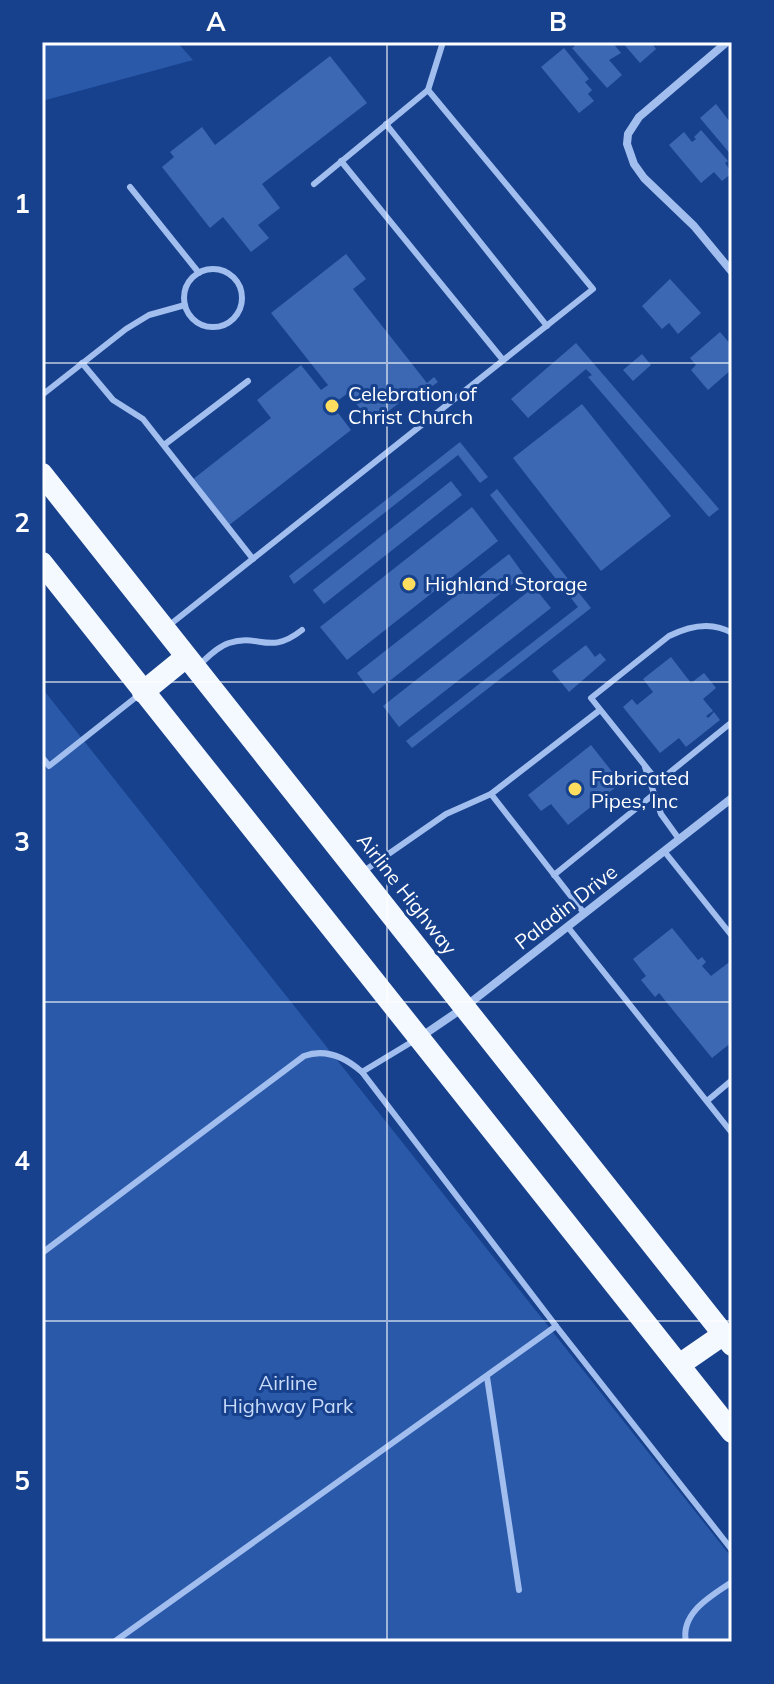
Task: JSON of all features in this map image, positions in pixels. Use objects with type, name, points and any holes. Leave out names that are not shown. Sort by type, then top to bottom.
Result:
[{"type":"highway","name":"Airline Highway","points":[[42,474],[729,1336]]},
{"type":"highway","points":[[42,563],[732,1432]]},
{"type":"highway","points":[[143,692],[191,662]]},
{"type":"highway","points":[[679,1365],[729,1336]]},
{"type":"street","points":[[727,42],[639,117],[628,134],[627,144],[634,164],[644,178],[694,226],[732,272]]},
{"type":"street","name":"Paladin Drive","points":[[418,1038],[466,1006],[732,798]]},
{"type":"lane","points":[[314,184],[428,90],[443,42]]},
{"type":"lane","points":[[164,629],[593,289],[428,90]]},
{"type":"lane","points":[[386,124],[547,326]]},
{"type":"lane","points":[[341,161],[503,360]]},
{"type":"lane","points":[[130,187],[199,273]]},
{"type":"lane","points":[[213,268],[231,275],[242,291],[239,311],[226,324],[207,327],[191,317],[185,305],[188,282],[199,273],[213,268]]},
{"type":"lane","points":[[42,395],[149,315],[185,305]]},
{"type":"lane","points":[[82,363],[113,400],[143,419],[253,559]]},
{"type":"lane","points":[[164,445],[248,381]]},
{"type":"lane","points":[[732,633],[714,625],[694,627],[669,636],[591,698],[658,782],[732,722]]},
{"type":"lane","points":[[191,662],[230,643],[283,643],[302,630]]},
{"type":"lane","points":[[42,772],[143,692]]},
{"type":"lane","points":[[361,873],[446,814],[491,794],[600,710]]},
{"type":"lane","points":[[42,757],[49,766]]},
{"type":"lane","points":[[643,763],[661,814],[679,839]]},
{"type":"lane","points":[[491,794],[584,913]]},
{"type":"lane","points":[[554,875],[654,794]]},
{"type":"lane","points":[[664,851],[732,936]]},
{"type":"lane","points":[[567,926],[732,1133]]},
{"type":"lane","points":[[362,1072],[418,1038]]},
{"type":"lane","points":[[42,1253],[304,1056],[330,1053],[362,1072],[732,1550]]},
{"type":"lane","points":[[707,1101],[732,1080]]},
{"type":"lane","points":[[114,1642],[556,1326]]},
{"type":"lane","points":[[487,1377],[519,1590]]},
{"type":"lane","points":[[686,1642],[684,1632],[689,1615],[732,1582]]},
{"type":"green space","points":[[42,42],[177,42],[193,60],[42,101]]},
{"type":"green space","name":"Airline Highway Park","points":[[42,688],[732,1558],[732,1642],[42,1642]]},
{"type":"building","points":[[572,42],[612,42],[621,53],[609,60],[622,75],[607,88],[572,48],[575,46]]},
{"type":"building","points":[[622,42],[651,42],[656,49],[640,63]]},
{"type":"building","points":[[564,48],[589,79],[585,82],[592,90],[588,94],[594,101],[579,113],[541,67]]},
{"type":"building","points":[[330,56],[367,103],[262,184],[280,208],[258,225],[269,238],[251,252],[223,217],[210,228],[162,167],[174,157],[170,152],[202,127],[215,145]]},
{"type":"building","points":[[716,104],[730,122],[732,120],[732,156],[700,118]]},
{"type":"building","points":[[701,130],[728,161],[725,163],[732,173],[722,181],[714,172],[701,183],[669,145],[684,132],[692,142]]},
{"type":"building","points":[[346,254],[366,279],[353,289],[427,383],[434,377],[438,382],[421,394],[417,389],[372,424],[348,393],[332,405],[351,430],[228,526],[192,480],[271,418],[257,400],[301,365],[321,390],[328,385],[271,313]]},
{"type":"building","points":[[670,279],[701,313],[678,334],[669,323],[662,329],[642,306]]},
{"type":"building","points":[[720,332],[732,346],[732,369],[708,390],[691,370],[696,365],[690,358]]},
{"type":"building","points":[[576,343],[719,509],[709,517],[588,377],[592,375],[586,369],[528,418],[511,399]]},
{"type":"building","points":[[642,354],[651,365],[633,381],[623,370]]},
{"type":"building","points":[[582,404],[671,516],[601,571],[513,458]]},
{"type":"building","points":[[460,442],[488,477],[480,483],[458,455],[294,584],[289,576]]},
{"type":"building","points":[[451,481],[462,495],[324,604],[313,590]]},
{"type":"building","points":[[497,489],[591,608],[412,748],[406,741],[578,607],[490,495]]},
{"type":"building","name":"Highland Storage","points":[[472,507],[498,541],[347,660],[320,627]]},
{"type":"building","points":[[509,554],[524,575],[373,694],[357,673]]},
{"type":"building","points":[[534,587],[551,608],[399,727],[383,706]]},
{"type":"building","points":[[586,645],[595,657],[600,653],[606,660],[569,692],[552,671]]},
{"type":"building","points":[[671,657],[691,683],[704,673],[716,688],[703,699],[713,711],[706,716],[708,718],[714,712],[720,720],[686,747],[679,738],[660,753],[623,707],[632,699],[637,705],[653,692],[643,679]]},
{"type":"building","name":"Fabricated Pipes, Inc","points":[[591,745],[621,783],[568,825],[551,804],[541,811],[528,795]]},
{"type":"building","points":[[672,928],[698,960],[702,957],[706,962],[702,966],[711,976],[732,960],[732,1042],[712,1058],[659,993],[655,997],[641,980],[646,976],[633,959]]},
{"type":"place","name":"Celebration of Christ Church","points":[[332,406]]},
{"type":"place","name":"Highland Storage","points":[[409,584]]},
{"type":"place","name":"Fabricated Pipes, Inc","points":[[575,789]]}]
